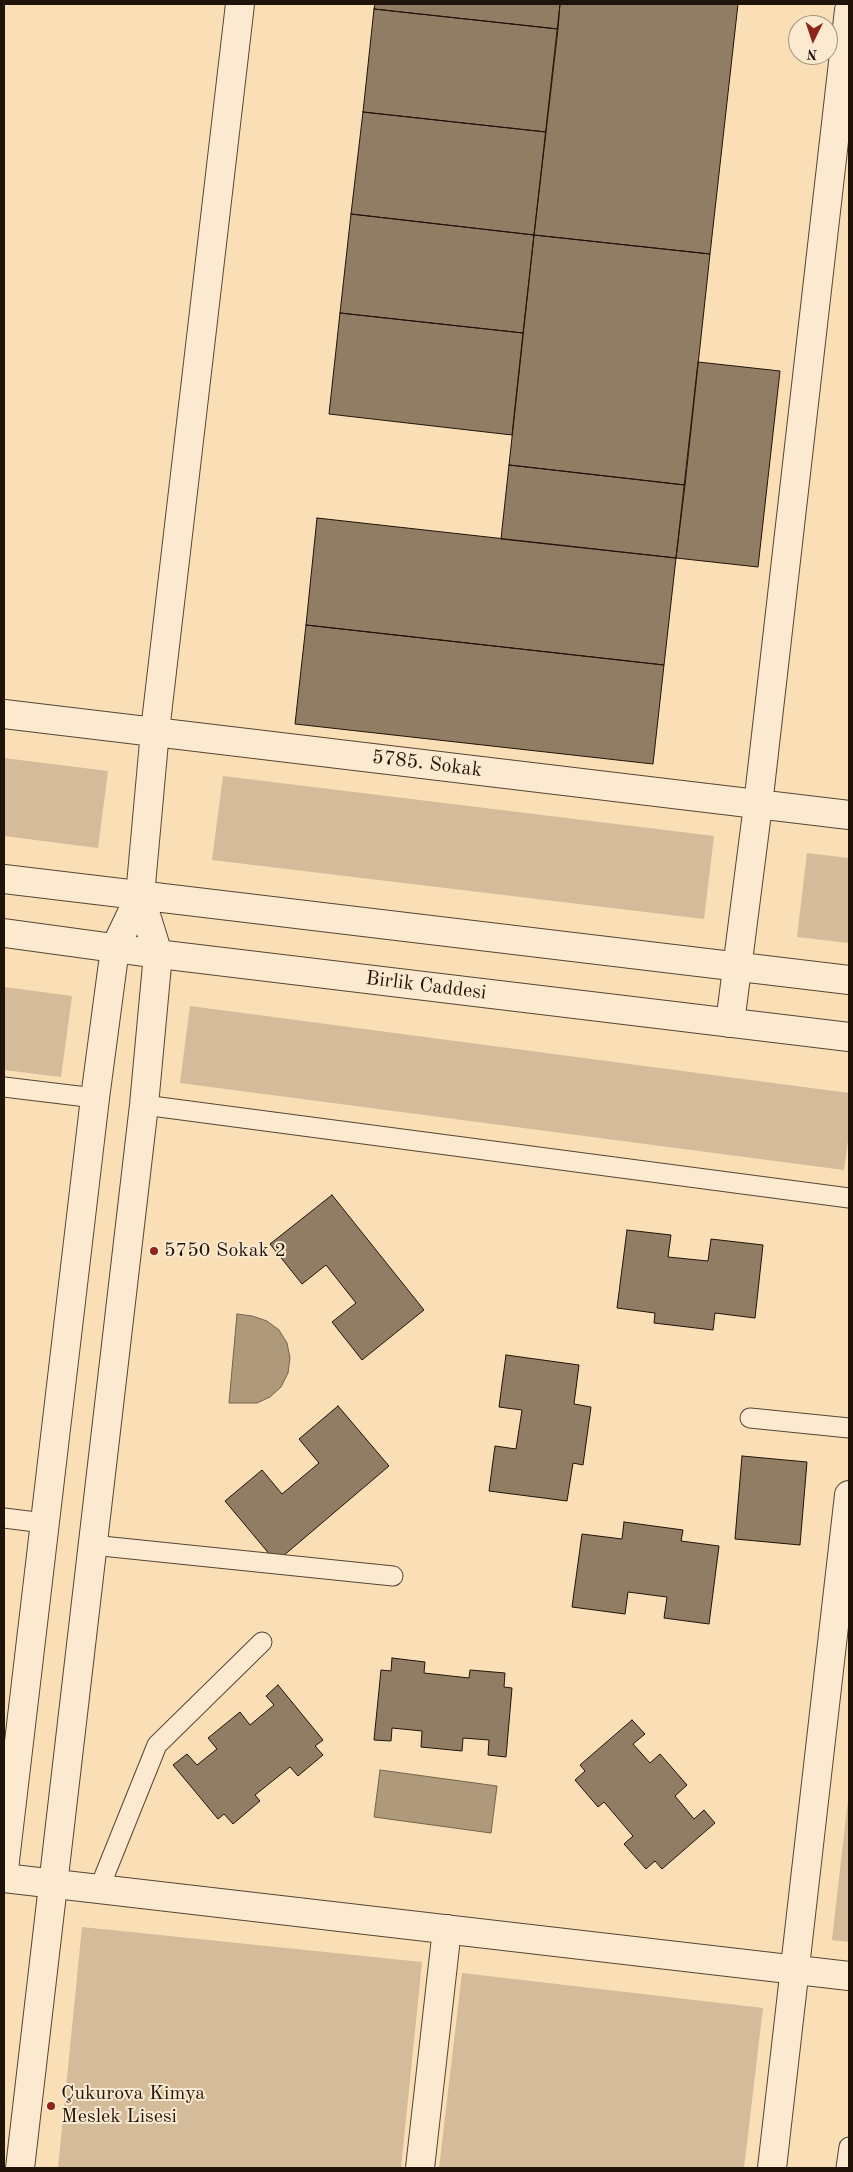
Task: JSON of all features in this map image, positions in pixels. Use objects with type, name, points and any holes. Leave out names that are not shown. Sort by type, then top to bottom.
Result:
[{"type":"street","points":[[4,1869],[95,1098],[115,948],[140,896],[154,731],[240,4]]},
{"type":"street","points":[[730,1023],[758,805],[849,10]]},
{"type":"street","name":"5785. Sokak","points":[[4,714],[849,815]]},
{"type":"street","points":[[4,879],[849,980]]},
{"type":"street","points":[[20,2168],[144,1105],[158,954],[140,896]]},
{"type":"street","name":"Birlik Caddesi","points":[[4,933],[158,954],[849,1037]]},
{"type":"street","points":[[772,2168],[848,1512]]},
{"type":"street","points":[[4,1878],[849,1976]]},
{"type":"street","points":[[420,2168],[446,1929]]},
{"type":"lane","points":[[4,1086],[95,1098]]},
{"type":"lane","points":[[144,1105],[849,1198]]},
{"type":"lane","points":[[750,1418],[849,1428]]},
{"type":"lane","points":[[4,1518],[44,1523]]},
{"type":"lane","points":[[92,1545],[392,1576]]},
{"type":"lane","points":[[99,1889],[156,1745],[262,1642]]},
{"type":"lane","points":[[846,2168],[849,2147]]},
{"type":"shaded area","points":[[4,758],[108,771],[98,848],[4,836]]},
{"type":"shaded area","points":[[223,776],[714,836],[704,919],[212,860]]},
{"type":"shaded area","points":[[807,853],[849,858],[849,943],[797,937]]},
{"type":"shaded area","points":[[4,987],[72,996],[61,1077],[4,1070]]},
{"type":"shaded area","points":[[190,1006],[849,1093],[849,1133],[844,1170],[180,1083]]},
{"type":"shaded area","points":[[237,1314],[267,1321],[279,1330],[287,1343],[290,1358],[288,1373],[281,1387],[270,1397],[257,1403],[229,1403]]},
{"type":"shaded area","points":[[380,1770],[497,1786],[491,1833],[374,1817]]},
{"type":"shaded area","points":[[849,1791],[849,1942],[832,1940]]},
{"type":"shaded area","points":[[82,1927],[422,1962],[401,2168],[58,2168]]},
{"type":"shaded area","points":[[462,1973],[763,2008],[744,2168],[439,2168]]},
{"type":"building","points":[[375,4],[560,4],[558,29],[374,9]]},
{"type":"building","points":[[560,4],[738,4],[710,254],[534,235]]},
{"type":"building","points":[[374,9],[558,29],[546,132],[363,112]]},
{"type":"building","points":[[363,112],[546,132],[534,235],[351,214]]},
{"type":"building","points":[[351,214],[534,235],[523,333],[340,313]]},
{"type":"building","points":[[534,235],[710,254],[685,485],[509,465]]},
{"type":"building","points":[[340,313],[523,333],[512,435],[329,414]]},
{"type":"building","points":[[698,362],[780,371],[758,567],[676,558]]},
{"type":"building","points":[[509,465],[685,485],[676,558],[501,539]]},
{"type":"building","points":[[317,518],[676,558],[664,665],[306,625]]},
{"type":"building","points":[[306,625],[664,665],[653,764],[295,724]]},
{"type":"building","points":[[332,1195],[424,1310],[362,1360],[332,1322],[356,1303],[326,1265],[302,1284],[270,1244]]},
{"type":"building","points":[[627,1230],[671,1235],[668,1257],[708,1261],[711,1239],[763,1245],[755,1318],[715,1313],[713,1330],[654,1323],[655,1313],[617,1308]]},
{"type":"building","points":[[506,1355],[579,1365],[574,1404],[591,1407],[583,1465],[573,1463],[567,1501],[489,1491],[495,1446],[516,1449],[522,1410],[499,1407]]},
{"type":"building","points":[[338,1406],[389,1466],[276,1562],[225,1501],[262,1470],[282,1494],[319,1463],[299,1439]]},
{"type":"building","points":[[742,1456],[807,1462],[800,1545],[735,1539]]},
{"type":"building","points":[[624,1522],[683,1530],[681,1541],[719,1546],[709,1624],[664,1618],[667,1597],[628,1592],[625,1614],[572,1607],[582,1534],[622,1539]]},
{"type":"building","points":[[392,1658],[425,1662],[424,1673],[469,1678],[470,1670],[505,1673],[504,1687],[512,1688],[506,1757],[488,1755],[489,1740],[463,1738],[462,1751],[421,1747],[422,1731],[392,1728],[391,1741],[374,1740],[381,1670],[391,1671]]},
{"type":"building","points":[[278,1685],[323,1740],[315,1746],[323,1755],[298,1776],[290,1767],[255,1795],[260,1801],[233,1824],[224,1814],[218,1819],[173,1765],[187,1754],[197,1765],[217,1749],[208,1738],[240,1712],[250,1725],[274,1705],[266,1696]]},
{"type":"building","points":[[632,1720],[645,1734],[633,1744],[650,1763],[660,1754],[687,1785],[675,1796],[694,1819],[704,1810],[715,1823],[662,1869],[655,1861],[646,1869],[624,1844],[633,1836],[604,1802],[598,1807],[575,1780],[585,1771],[580,1765]]},
{"type":"place","name":"5750 Sokak 2","points":[[154,1251]]},
{"type":"place","name":"Çukurova Kimya Meslek Lisesi","points":[[51,2106]]}]
